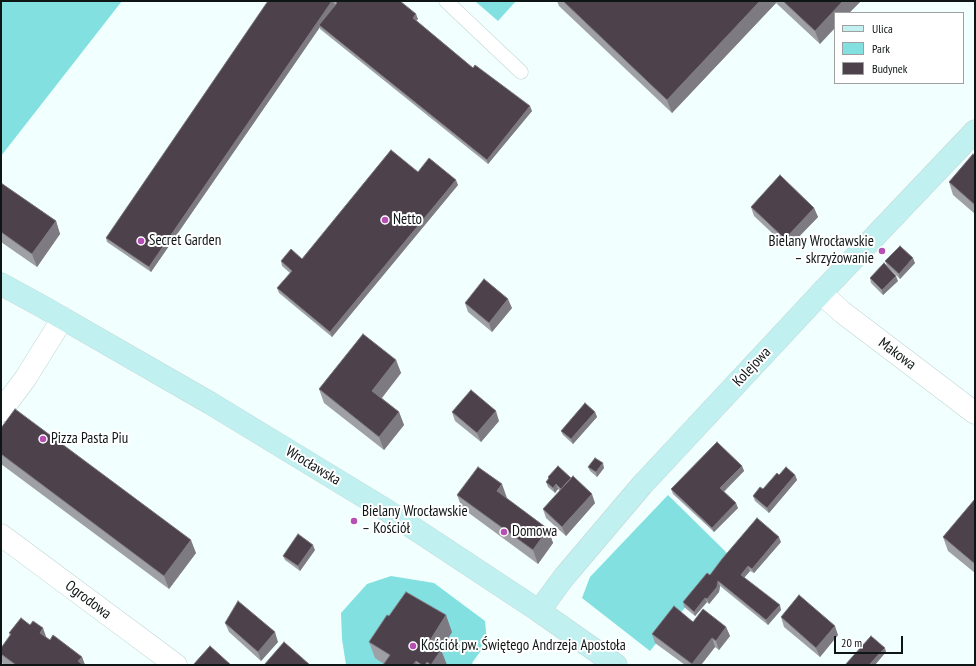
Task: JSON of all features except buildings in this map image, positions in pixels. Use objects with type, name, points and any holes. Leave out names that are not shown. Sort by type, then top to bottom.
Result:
[{"type":"main road","name":"Kolejowa","points":[[539,610],[564,577],[642,485],[975,131]]},
{"type":"main road","name":"Wrocławska","points":[[1,284],[210,403],[386,510],[539,610],[616,665]]},
{"type":"street","name":"Makowa","points":[[821,293],[842,312],[975,414]]},
{"type":"street","points":[[1,411],[25,379],[63,318]]},
{"type":"street","name":"Ogrodowa","points":[[1,535],[176,665]]},
{"type":"lane","points":[[446,1],[521,72]]},
{"type":"green space","points":[[1,1],[122,1],[1,156]]},
{"type":"green space","points":[[475,1],[516,1],[498,21]]},
{"type":"green space","points":[[668,495],[728,554],[650,651],[582,598],[590,577]]},
{"type":"green space","points":[[391,576],[434,583],[485,621],[487,642],[472,663],[474,665],[346,665],[342,639],[341,613],[367,584]]},
{"type":"place","name":"Netto","points":[[385,220]]},
{"type":"place","name":"Secret Garden","points":[[141,241]]},
{"type":"place","name":"Bielany Wrocławskie – skrzyżowanie","points":[[882,251]]},
{"type":"place","name":"Pizza Pasta Piu","points":[[43,439]]},
{"type":"place","name":"Bielany Wrocławskie – Kościół","points":[[354,521]]},
{"type":"place","name":"Domowa","points":[[504,532]]},
{"type":"place","name":"Kościół pw. Świętego Andrzeja Apostoła","points":[[413,646]]}]
